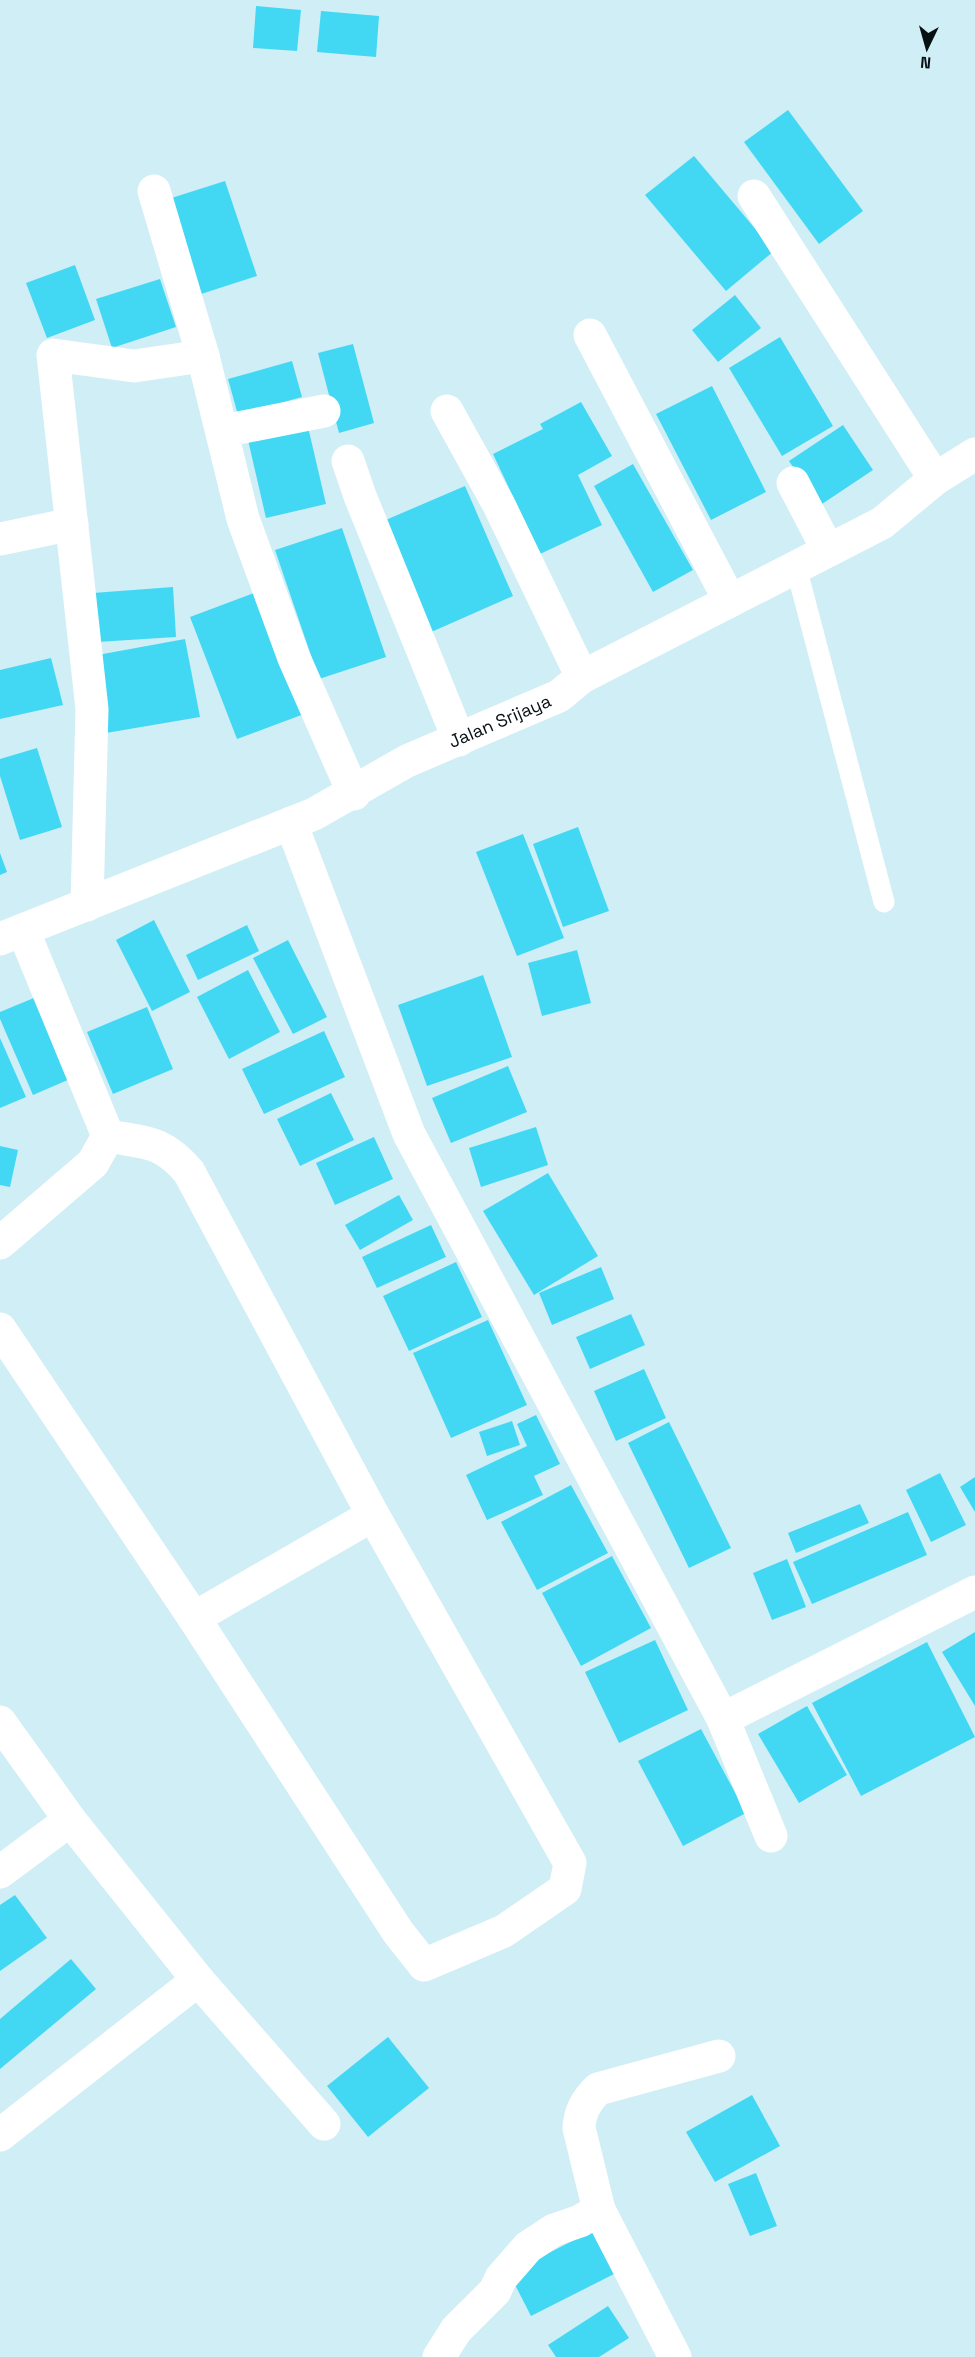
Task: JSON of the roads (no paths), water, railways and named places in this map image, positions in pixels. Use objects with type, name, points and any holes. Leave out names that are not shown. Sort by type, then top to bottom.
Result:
[{"type":"street","points":[[154,191],[203,356],[243,519],[294,658],[354,794]]},
{"type":"street","points":[[754,196],[935,479]]},
{"type":"street","points":[[590,335],[730,601]]},
{"type":"street","points":[[87,905],[92,709],[53,355],[135,366],[203,356]]},
{"type":"street","points":[[223,431],[324,411]]},
{"type":"street","points":[[447,411],[499,506],[582,677]]},
{"type":"street","name":"Jalan Srijaya","points":[[12,935],[291,823],[354,794],[407,761],[559,696],[582,677],[882,523],[935,479],[975,454]]},
{"type":"street","points":[[348,461],[459,740]]},
{"type":"street","points":[[793,483],[828,550]]},
{"type":"street","points":[[0,539],[72,524]]},
{"type":"street","points":[[291,823],[409,1134],[723,1719],[771,1836]]},
{"type":"street","points":[[12,935],[108,1136]]},
{"type":"street","points":[[0,1243],[93,1164],[108,1136]]},
{"type":"street","points":[[0,1329],[194,1618],[398,1932],[424,1965],[504,1931],[565,1889],[570,1863],[373,1515],[189,1172],[174,1154],[149,1143],[108,1136]]},
{"type":"street","points":[[194,1618],[373,1515]]},
{"type":"street","points":[[723,1719],[975,1592]]},
{"type":"street","points":[[0,1722],[70,1820],[198,1980],[324,2124]]},
{"type":"street","points":[[0,1872],[70,1820]]},
{"type":"street","points":[[0,2135],[198,1980]]},
{"type":"street","points":[[675,2357],[598,2210],[579,2128],[580,2116],[587,2100],[598,2089],[719,2056]]},
{"type":"street","points":[[439,2357],[456,2330],[495,2291],[501,2278],[528,2247],[555,2230],[580,2221],[598,2210]]},
{"type":"lane","points":[[796,567],[884,902]]}]
